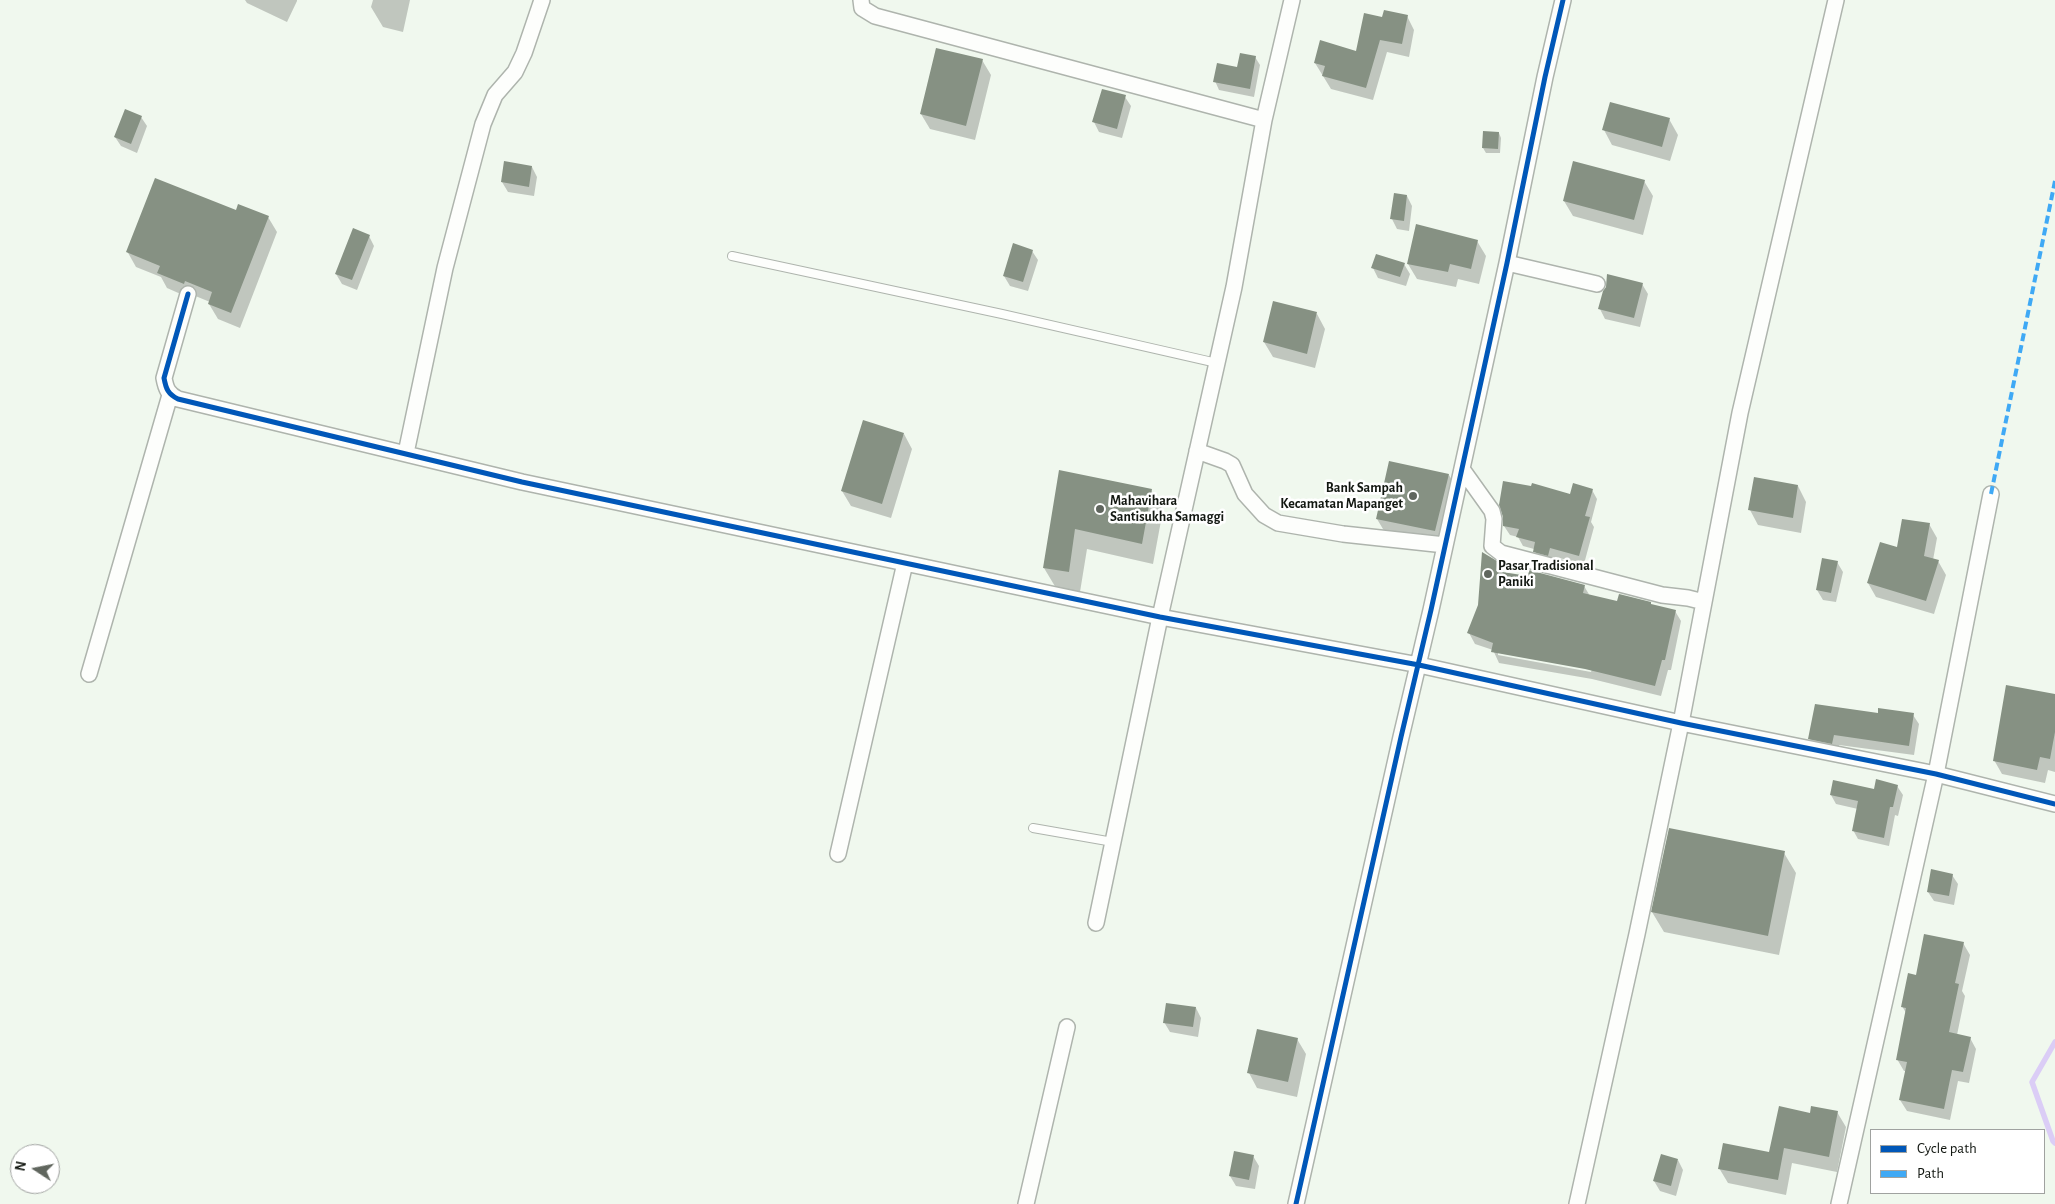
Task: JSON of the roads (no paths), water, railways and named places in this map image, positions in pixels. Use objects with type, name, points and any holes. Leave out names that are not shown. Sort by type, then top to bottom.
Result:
[{"type":"street","points":[[406,453],[445,268],[484,124],[494,95],[515,72],[524,53],[542,0]]},
{"type":"street","points":[[861,0],[862,8],[875,16],[1264,120]]},
{"type":"street","points":[[1096,923],[1160,617],[1234,287],[1264,120],[1292,0]]},
{"type":"street","points":[[1296,1204],[1446,545],[1507,262],[1544,77],[1563,0]]},
{"type":"street","points":[[1577,1204],[1637,934],[1681,723],[1740,413],[1836,0]]},
{"type":"street","points":[[1507,262],[1597,284]]},
{"type":"street","points":[[188,294],[164,378],[165,388],[170,395],[178,399],[522,482],[1160,617],[1419,665],[1681,723],[1936,774],[2055,804]]},
{"type":"street","points":[[88,674],[170,395]]},
{"type":"street","points":[[1197,452],[1232,465],[1246,494],[1264,515],[1278,523],[1343,534],[1446,545]]},
{"type":"street","points":[[1462,469],[1492,511],[1494,519],[1492,546],[1501,553],[1662,595],[1704,602]]},
{"type":"street","points":[[1839,1204],[1936,774],[1991,494]]},
{"type":"street","points":[[838,854],[905,563]]},
{"type":"street","points":[[1026,1204],[1067,1027]]},
{"type":"lane","points":[[732,256],[1002,314],[1217,363]]},
{"type":"lane","points":[[1033,828],[1113,842]]},
{"type":"waterway","points":[[2055,1042],[2032,1082],[2055,1143]]},
{"type":"place","name":"Bank Sampah Kecamatan Mapanget","points":[[1413,496]]},
{"type":"place","name":"Mahavihara Santisukha Samaggi","points":[[1100,509]]},
{"type":"place","name":"Pasar Tradisional Paniki","points":[[1488,574]]}]
